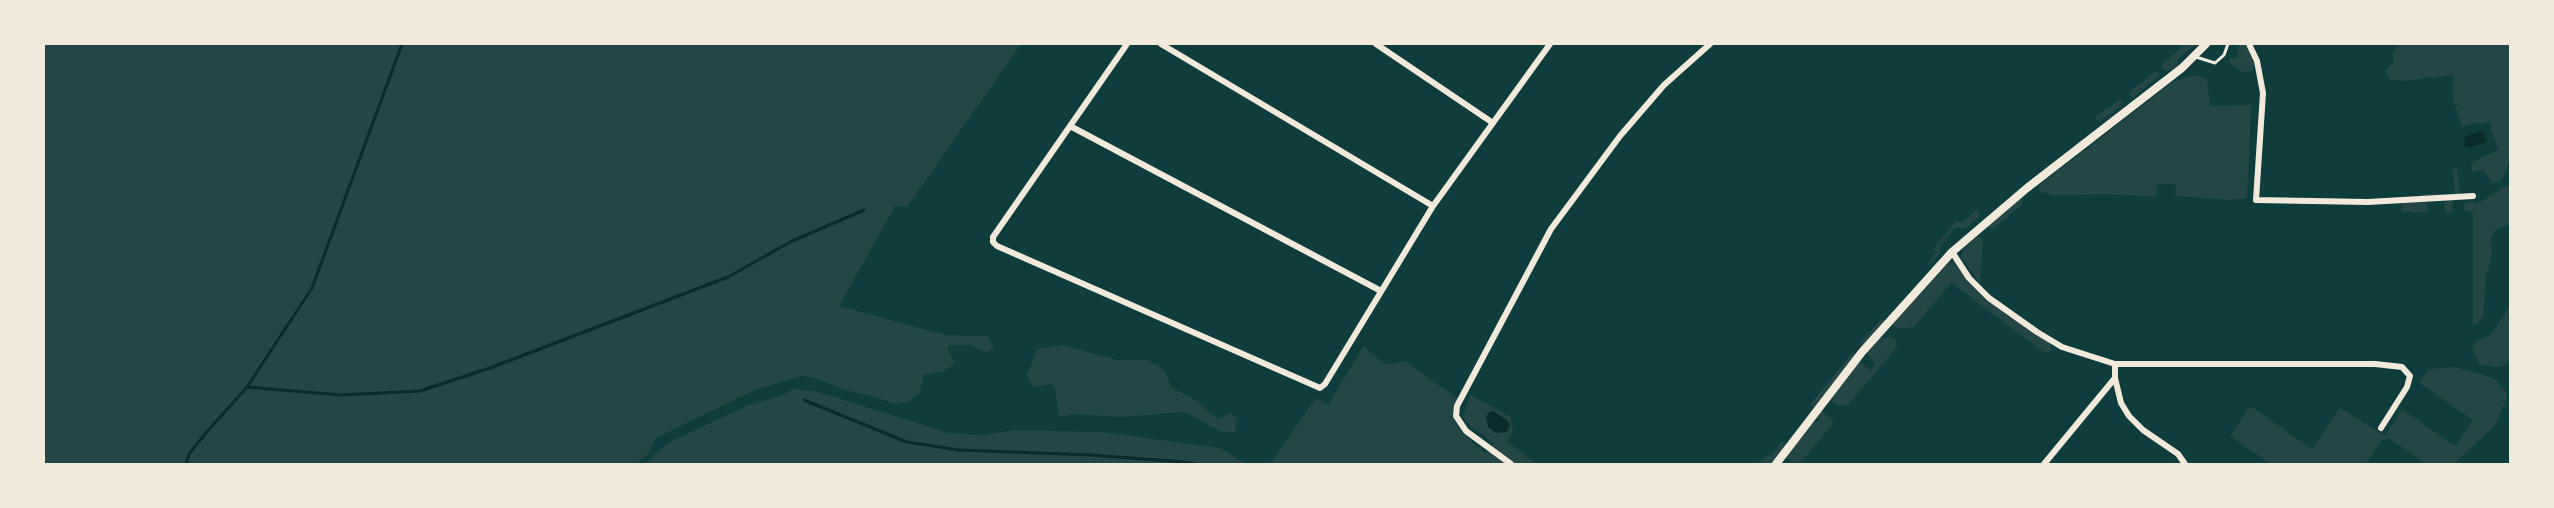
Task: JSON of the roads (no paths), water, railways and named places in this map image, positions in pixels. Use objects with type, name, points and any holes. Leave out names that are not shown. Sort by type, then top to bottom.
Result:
[{"type":"street","points":[[1127,44],[993,237],[997,246],[1320,388],[1325,384],[1433,206],[1550,44]]},
{"type":"street","points":[[1161,44],[1433,206]]},
{"type":"street","points":[[1376,44],[1493,123]]},
{"type":"street","points":[[1511,465],[1466,431],[1456,416],[1457,406],[1551,229],[1620,136],[1664,85],[1710,44]]},
{"type":"street","points":[[1776,465],[1862,352],[1952,252],[1995,213],[2127,112],[2206,44]]},
{"type":"street","points":[[2249,44],[2258,61],[2263,93],[2256,200],[2368,202],[2473,196]]},
{"type":"street","points":[[1070,126],[1382,291]]},
{"type":"street","points":[[1952,252],[1970,278],[1989,298],[2037,332],[2062,347],[2115,364],[2206,363],[2257,366],[2375,363],[2402,367],[2410,376],[2407,387],[2381,428]]},
{"type":"street","points":[[2115,364],[2115,378],[2121,403],[2129,416],[2143,430],[2178,454],[2185,465]]},
{"type":"street","points":[[2044,465],[2115,378]]},
{"type":"lane","points":[[2194,56],[2211,64],[2224,55],[2228,44]]},
{"type":"waterway","points":[[186,464],[189,454],[247,387],[312,288],[402,44]]},
{"type":"waterway","points":[[247,387],[341,395],[420,391],[490,368],[728,277],[792,241],[864,210]]},
{"type":"waterway","points":[[804,400],[907,442],[959,450],[1091,455],[1195,464]]}]
